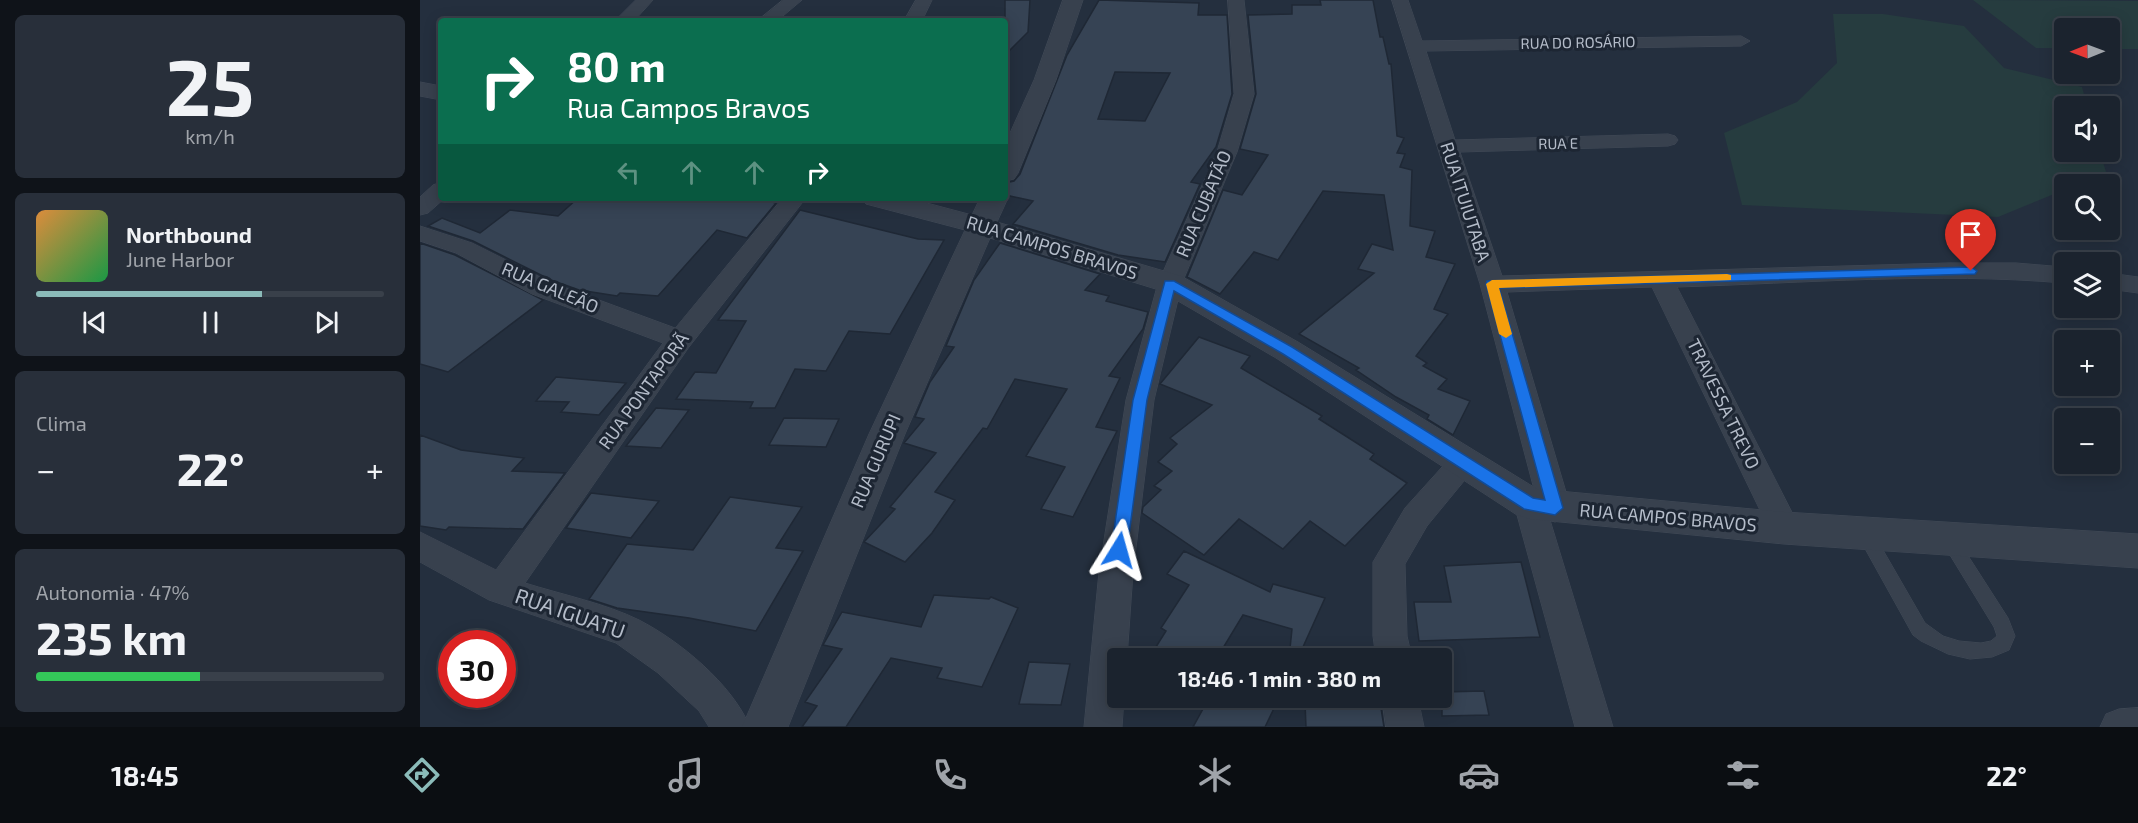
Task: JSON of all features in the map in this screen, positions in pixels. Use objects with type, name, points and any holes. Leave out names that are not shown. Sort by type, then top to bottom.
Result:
[{"type":"street","points":[[627,18],[645,0]]},
{"type":"street","points":[[770,18],[794,0]]},
{"type":"street","points":[[915,18],[924,0]]},
{"type":"street","points":[[1008,166],[1045,80],[1073,0]]},
{"type":"street","name":"RUA CUBATÃO","points":[[1102,727],[1116,572],[1140,400],[1170,284],[1227,152],[1244,94],[1236,0]]},
{"type":"street","name":"RUA ITUIUTABA","points":[[1401,0],[1492,284],[1593,727]]},
{"type":"street","name":"RUA DO ROSÁRIO","points":[[1414,46],[1741,41]]},
{"type":"street","points":[[420,89],[438,92]]},
{"type":"street","name":"RUA E","points":[[1448,146],[1668,140]]},
{"type":"street","points":[[420,208],[438,193]]},
{"type":"street","name":"RUA PONTAPORÃ","points":[[501,590],[681,340],[792,201]]},
{"type":"street","name":"RUA CAMPOS BRAVOS","points":[[900,201],[988,212],[1170,284],[1287,350],[1463,464],[1543,506],[1784,528],[2138,551]]},
{"type":"street","name":"RUA GURUPI","points":[[765,727],[887,434],[988,212]]},
{"type":"street","name":"RUA GALEÃO","points":[[420,233],[464,249],[540,288],[681,340]]},
{"type":"street","points":[[1492,284],[1948,271],[2016,271],[2054,274]]},
{"type":"street","name":"TRAVESSA TREVO","points":[[1661,280],[1784,528]]},
{"type":"street","points":[[2120,283],[2138,285]]},
{"type":"street","points":[[1392,648],[1389,562],[1416,517],[1463,464]]},
{"type":"street","name":"RUA IGUATU","points":[[420,546],[501,590],[627,631],[671,661],[712,699],[731,727]]},
{"type":"street","points":[[1402,708],[1405,727]]},
{"type":"street","points":[[2119,727],[2138,726]]},
{"type":"lane","points":[[1865,534],[1919,629],[1945,647],[1959,650],[1995,649],[2003,644],[2006,636],[2002,624],[1948,539]]},
{"type":"green space","points":[[1973,0],[2138,1],[2138,49],[2120,49],[2120,18],[2054,18],[2054,48],[2036,48]]},
{"type":"green space","points":[[1833,14],[1883,14],[1964,26],[2004,68],[2054,80],[2054,84],[2082,87],[2084,96],[2054,96],[2054,162],[2103,162],[2106,172],[2101,174],[2054,174],[2054,194],[1998,217],[1742,205],[1724,133],[1797,102],[1837,63]]},
{"type":"building","points":[[1005,0],[1030,0],[1028,32],[1008,52],[1008,18],[1005,18]]},
{"type":"building","points":[[1099,0],[1199,3],[1198,15],[1227,15],[1232,94],[1216,147],[1191,182],[1200,184],[1165,262],[1118,255],[1013,224],[1033,201],[1008,194],[1008,182],[1014,181],[1020,174],[1067,55]],"holes":[[[1115,72],[1170,73],[1145,121],[1098,119]]]},
{"type":"building","points":[[1320,0],[1373,0],[1380,37],[1383,37],[1389,64],[1391,64],[1397,136],[1404,138],[1397,153],[1405,154],[1400,167],[1412,170],[1410,226],[1435,231],[1426,257],[1455,264],[1434,309],[1448,314],[1416,356],[1427,363],[1423,366],[1447,379],[1438,389],[1470,401],[1453,435],[1427,419],[1429,415],[1396,397],[1356,370],[1359,368],[1299,334],[1374,273],[1358,269],[1372,244],[1393,250],[1384,195],[1323,191],[1278,260],[1254,252],[1220,294],[1187,277],[1223,190],[1242,195],[1268,155],[1240,149],[1256,94],[1248,15],[1292,14],[1292,5],[1321,5]]},
{"type":"building","points":[[575,201],[768,201],[776,203],[747,238],[717,230],[658,296],[620,293],[617,296],[579,290],[551,280],[473,241],[428,226],[442,218],[480,233],[510,210],[558,216]]},
{"type":"building","points":[[800,210],[918,239],[944,240],[890,334],[849,331],[826,371],[795,369],[775,408],[750,408],[753,402],[676,399],[695,372],[716,373],[746,321],[718,320]]},
{"type":"building","points":[[420,243],[455,255],[543,300],[448,372],[420,364]]},
{"type":"building","points":[[1000,243],[1100,274],[1085,290],[1109,296],[1106,301],[1148,312],[1143,329],[1109,376],[1120,378],[1096,427],[1117,431],[1073,517],[1041,509],[1065,467],[1026,456],[1067,389],[1015,379],[987,429],[983,428],[935,492],[955,500],[932,533],[905,562],[864,542],[895,509],[890,507],[936,453],[904,443],[924,419],[915,417],[930,382],[954,347],[946,346],[974,280]]},
{"type":"building","points":[[1199,337],[1250,356],[1241,368],[1322,416],[1319,419],[1374,454],[1370,459],[1407,483],[1345,546],[1310,521],[1283,549],[1239,519],[1204,555],[1142,513],[1143,507],[1161,490],[1154,486],[1172,471],[1158,462],[1177,444],[1170,438],[1212,405],[1160,384]]},
{"type":"building","points":[[556,377],[626,383],[599,415],[561,412],[569,402],[536,401]]},
{"type":"building","points":[[656,408],[689,410],[661,448],[626,446]]},
{"type":"building","points":[[784,418],[839,419],[826,447],[769,445]]},
{"type":"building","points":[[420,435],[461,450],[524,458],[512,471],[565,473],[523,529],[449,527],[446,530],[420,526]]},
{"type":"building","points":[[591,493],[659,501],[631,538],[566,528]]},
{"type":"building","points":[[730,497],[802,507],[776,548],[803,551],[756,631],[689,618],[617,608],[589,599],[627,544],[693,550]]},
{"type":"building","points":[[1184,551],[1270,592],[1273,584],[1325,598],[1302,648],[1290,648],[1292,629],[1243,615],[1223,648],[1155,648],[1166,631],[1161,628],[1189,585],[1167,574]]},
{"type":"building","points":[[1521,562],[1540,637],[1419,641],[1414,602],[1451,602],[1444,566]]},
{"type":"building","points":[[934,595],[989,599],[991,597],[1018,608],[982,687],[937,678],[942,668],[891,658],[846,727],[802,727],[817,706],[805,702],[842,649],[823,645],[842,612],[921,627]]},
{"type":"building","points":[[1029,662],[1070,664],[1061,705],[1019,704]]},
{"type":"building","points":[[1484,691],[1489,715],[1442,716],[1442,708],[1452,708],[1452,692]]},
{"type":"building","points":[[1203,708],[1274,708],[1265,727],[1193,727]]},
{"type":"building","points":[[1305,708],[1381,708],[1384,727],[1306,727]]},
{"type":"slow traffic","points":[[1506,334],[1492,284],[1727,278]]},
{"type":"route","points":[[1119,550],[1140,400],[1154,338],[1170,284],[1287,350],[1463,464],[1530,504],[1555,508],[1492,284],[1827,273],[1971,271]]}]
